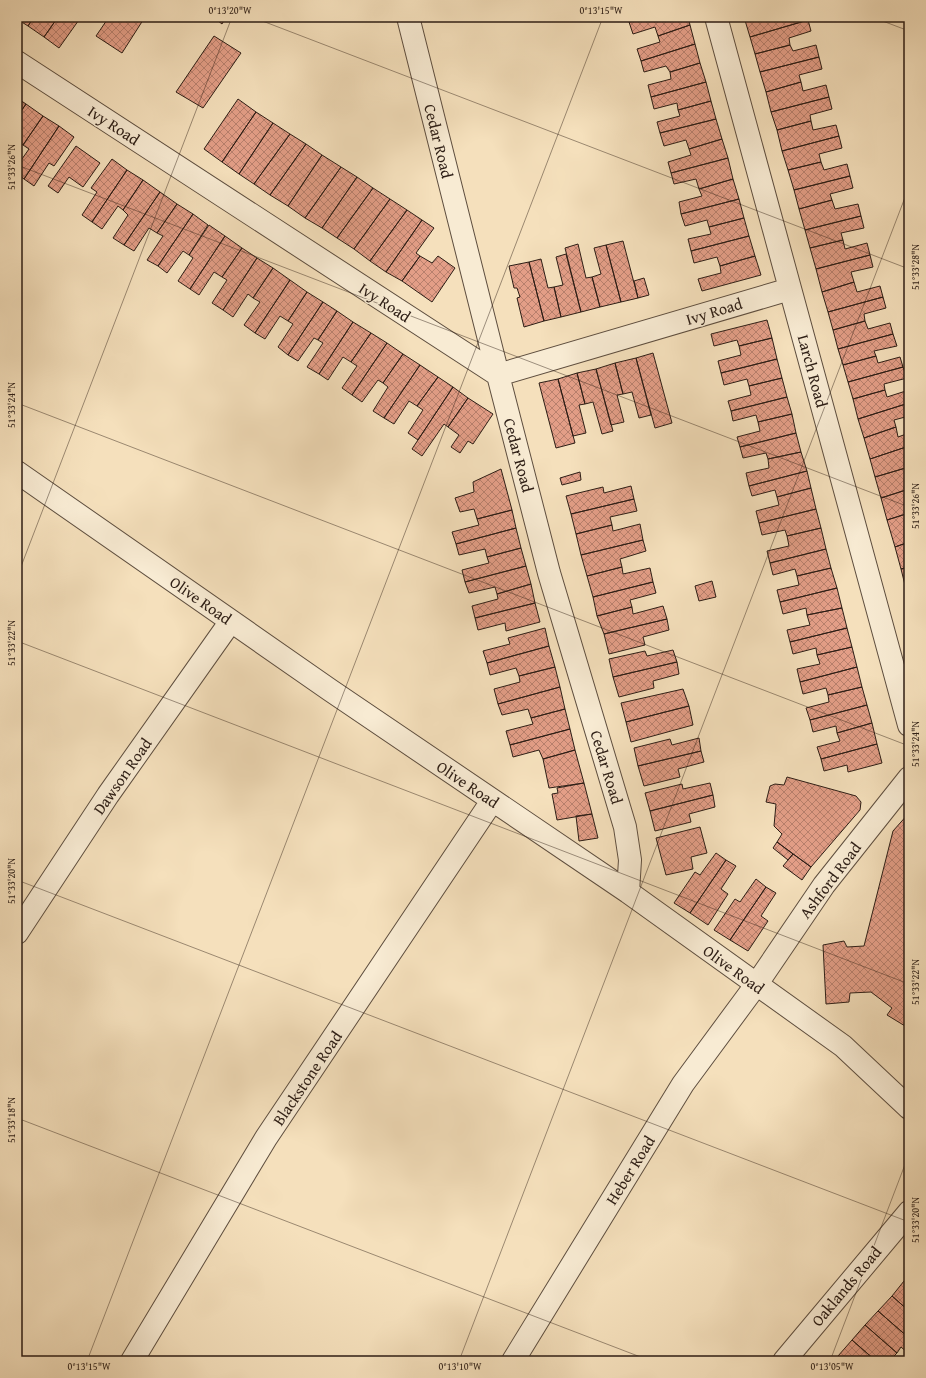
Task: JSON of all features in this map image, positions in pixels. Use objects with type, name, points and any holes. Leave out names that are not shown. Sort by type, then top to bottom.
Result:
[{"type":"street","name":"Cedar Road","points":[[408,17],[549,573],[625,827],[630,860],[628,892]]},
{"type":"street","name":"Larch Road","points":[[716,17],[909,725]]},
{"type":"street","name":"Ivy Road","points":[[17,62],[498,375],[790,289]]},
{"type":"street","name":"Olive Road","points":[[17,472],[330,690],[628,892],[843,1046],[909,1108]]},
{"type":"street","name":"Dawson Road","points":[[17,933],[108,795],[231,620]]},
{"type":"street","name":"Ashford Road","points":[[756,985],[824,885],[909,778]]},
{"type":"street","name":"Blackstone Road","points":[[132,1361],[266,1138],[492,801]]},
{"type":"street","name":"Heber Road","points":[[513,1361],[683,1084],[756,985]]},
{"type":"street","name":"Oaklands Road","points":[[784,1361],[909,1212]]},
{"type":"building","points":[[17,17],[34,17],[28,26],[17,19]]},
{"type":"building","points":[[34,17],[58,17],[44,37],[28,26]]},
{"type":"building","points":[[58,17],[81,17],[59,48],[44,37]]},
{"type":"building","points":[[109,17],[145,17],[122,53],[96,36]]},
{"type":"building","points":[[213,17],[226,17],[222,24]]},
{"type":"building","points":[[627,17],[644,17],[629,22]]},
{"type":"building","points":[[644,17],[688,17],[690,25],[658,36],[655,27],[633,34],[629,22]]},
{"type":"building","points":[[744,17],[807,17],[808,20],[750,37]]},
{"type":"building","points":[[808,20],[811,31],[789,38],[790,45],[755,54],[750,37]]},
{"type":"building","points":[[690,25],[695,44],[641,61],[637,49],[660,42],[658,36]]},
{"type":"building","points":[[909,25],[909,36],[906,26]]},
{"type":"building","points":[[214,36],[241,53],[203,108],[176,92]]},
{"type":"building","points":[[695,44],[700,63],[670,72],[666,66],[644,72],[641,61]]},
{"type":"building","points":[[790,45],[793,51],[816,45],[819,57],[760,72],[755,54]]},
{"type":"building","points":[[819,57],[822,69],[799,75],[801,82],[766,92],[760,72]]},
{"type":"building","points":[[700,63],[706,82],[651,97],[648,85],[671,79],[670,72]]},
{"type":"building","points":[[706,82],[711,101],[678,110],[677,103],[654,109],[651,97]]},
{"type":"building","points":[[801,82],[803,91],[826,85],[829,97],[771,112],[766,92]]},
{"type":"building","points":[[829,97],[832,109],[810,115],[811,121],[777,130],[771,112]]},
{"type":"building","points":[[17,98],[26,104],[17,117]]},
{"type":"building","points":[[238,99],[256,112],[222,162],[204,149]]},
{"type":"building","points":[[711,101],[716,119],[660,133],[657,122],[680,116],[678,110]]},
{"type":"building","points":[[26,104],[43,116],[23,145],[17,142],[17,117]]},
{"type":"building","points":[[256,112],[273,123],[239,174],[222,162]]},
{"type":"building","points":[[43,116],[59,126],[24,179],[17,174],[17,166],[29,149],[23,145]]},
{"type":"building","points":[[716,119],[722,139],[689,149],[686,140],[664,146],[660,133]]},
{"type":"building","points":[[811,121],[813,130],[836,125],[839,136],[782,151],[777,130]]},
{"type":"building","points":[[273,123],[290,134],[254,184],[239,174]]},
{"type":"building","points":[[59,126],[74,137],[54,166],[49,163],[34,186],[24,179]]},
{"type":"building","points":[[290,134],[306,144],[270,195],[254,184]]},
{"type":"building","points":[[839,136],[842,148],[819,154],[821,162],[788,170],[782,151]]},
{"type":"building","points":[[722,139],[728,158],[671,173],[668,162],[691,155],[689,149]]},
{"type":"building","points":[[306,144],[322,155],[288,206],[270,195]]},
{"type":"building","points":[[76,146],[100,163],[83,187],[69,177],[58,193],[48,186]]},
{"type":"building","points":[[322,155],[341,167],[305,218],[288,206]]},
{"type":"building","points":[[728,158],[733,179],[699,189],[696,179],[674,184],[671,173]]},
{"type":"building","points":[[112,159],[127,170],[92,222],[82,215],[97,192],[91,188]]},
{"type":"building","points":[[821,162],[824,170],[847,164],[850,176],[794,190],[788,170]]},
{"type":"building","points":[[341,167],[357,177],[322,228],[305,218]]},
{"type":"building","points":[[127,170],[143,180],[123,210],[118,206],[102,229],[92,222]]},
{"type":"building","points":[[850,176],[853,188],[830,194],[832,200],[799,209],[794,190]]},
{"type":"building","points":[[357,177],[373,188],[337,238],[322,228]]},
{"type":"building","points":[[733,179],[739,199],[681,214],[679,202],[702,196],[699,189]]},
{"type":"building","points":[[143,180],[160,192],[124,245],[113,238],[128,215],[123,210]]},
{"type":"building","points":[[373,188],[390,199],[354,249],[337,238]]},
{"type":"building","points":[[160,192],[177,204],[157,233],[149,228],[134,251],[124,245]]},
{"type":"building","points":[[390,199],[407,210],[370,261],[354,249]]},
{"type":"building","points":[[739,199],[744,218],[709,227],[707,220],[685,226],[681,214]]},
{"type":"building","points":[[832,200],[835,209],[858,204],[861,216],[805,230],[799,209]]},
{"type":"building","points":[[177,204],[193,214],[158,266],[147,260],[163,236],[157,233]]},
{"type":"building","points":[[407,210],[422,220],[386,272],[370,261]]},
{"type":"building","points":[[193,214],[208,225],[189,255],[183,251],[167,273],[158,266]]},
{"type":"building","points":[[861,216],[864,228],[841,233],[843,240],[810,248],[805,230]]},
{"type":"building","points":[[744,218],[749,236],[691,251],[688,239],[711,234],[709,227]]},
{"type":"building","points":[[422,220],[434,228],[416,253],[420,256],[402,281],[386,272]]},
{"type":"building","points":[[209,225],[225,236],[190,289],[178,281],[193,258],[189,255]]},
{"type":"building","points":[[225,236],[242,248],[222,277],[214,272],[199,295],[190,289]]},
{"type":"building","points":[[749,236],[755,256],[720,266],[717,257],[694,263],[691,251]]},
{"type":"building","points":[[843,240],[845,249],[867,243],[870,255],[816,269],[810,248]]},
{"type":"building","points":[[623,241],[638,298],[621,302],[606,245]]},
{"type":"building","points":[[578,244],[586,278],[592,277],[600,307],[581,312],[565,248]]},
{"type":"building","points":[[606,245],[621,302],[600,307],[592,277],[601,274],[594,248]]},
{"type":"building","points":[[242,248],[257,258],[223,310],[212,303],[227,280],[222,277]]},
{"type":"building","points":[[566,254],[581,312],[561,317],[554,287],[563,285],[556,257]]},
{"type":"building","points":[[870,255],[873,267],[851,272],[854,282],[822,292],[816,269]]},
{"type":"building","points":[[420,256],[432,263],[438,256],[455,268],[432,302],[402,281]]},
{"type":"building","points":[[755,256],[761,275],[702,291],[698,279],[721,273],[720,266]]},
{"type":"building","points":[[257,258],[273,268],[253,298],[248,294],[233,317],[223,310]]},
{"type":"building","points":[[541,259],[548,288],[554,287],[561,317],[544,321],[529,262]]},
{"type":"building","points":[[529,262],[544,321],[524,327],[517,298],[520,297],[517,288],[514,288],[509,266]]},
{"type":"building","points":[[273,268],[290,280],[255,333],[244,325],[260,302],[253,298]]},
{"type":"building","points":[[644,278],[649,295],[638,298],[634,281]]},
{"type":"building","points":[[290,280],[307,292],[288,321],[280,316],[265,339],[255,333]]},
{"type":"building","points":[[854,282],[857,292],[880,286],[883,297],[828,312],[822,292]]},
{"type":"building","points":[[307,292],[323,302],[288,355],[278,347],[293,324],[288,321]]},
{"type":"building","points":[[883,297],[886,308],[864,314],[865,321],[833,330],[828,312]]},
{"type":"building","points":[[323,302],[337,311],[318,340],[314,338],[298,361],[288,355]]},
{"type":"building","points":[[337,311],[353,322],[319,374],[307,367],[323,343],[318,340]]},
{"type":"building","points":[[767,320],[772,338],[739,346],[737,340],[714,346],[711,334]]},
{"type":"building","points":[[865,321],[868,329],[890,323],[893,334],[838,349],[833,330]]},
{"type":"building","points":[[353,322],[371,333],[351,362],[343,357],[328,380],[319,374]]},
{"type":"building","points":[[371,333],[387,343],[352,395],[342,388],[357,366],[351,362]]},
{"type":"building","points":[[893,334],[897,346],[874,351],[876,356],[843,365],[838,349]]},
{"type":"building","points":[[772,338],[777,359],[721,373],[718,361],[741,355],[739,346]]},
{"type":"building","points":[[387,343],[403,354],[383,383],[378,380],[362,402],[352,395]]},
{"type":"building","points":[[653,353],[672,423],[655,428],[636,358]]},
{"type":"building","points":[[403,354],[420,365],[384,418],[373,411],[388,387],[383,383]]},
{"type":"building","points":[[876,356],[878,363],[900,357],[903,367],[848,382],[843,365]]},
{"type":"building","points":[[636,358],[651,415],[639,418],[632,392],[623,394],[615,363]]},
{"type":"building","points":[[777,359],[782,378],[749,386],[747,379],[724,385],[721,373]]},
{"type":"building","points":[[615,363],[623,394],[617,395],[624,422],[611,425],[596,369]]},
{"type":"building","points":[[420,365],[438,377],[417,406],[409,401],[394,424],[384,418]]},
{"type":"building","points":[[903,367],[907,378],[884,384],[885,390],[853,399],[848,382]]},
{"type":"building","points":[[596,369],[613,431],[602,434],[593,402],[585,404],[577,373]]},
{"type":"building","points":[[577,373],[585,404],[579,405],[586,433],[573,436],[558,379]]},
{"type":"building","points":[[438,377],[453,387],[418,440],[408,433],[423,410],[417,406]]},
{"type":"building","points":[[782,378],[787,397],[731,411],[728,401],[751,395],[749,386]]},
{"type":"building","points":[[558,379],[575,443],[556,448],[539,383]]},
{"type":"building","points":[[453,387],[468,398],[448,427],[444,424],[422,456],[412,449]]},
{"type":"building","points":[[885,390],[887,397],[909,390],[909,403],[858,419],[853,399]]},
{"type":"building","points":[[787,397],[792,414],[758,422],[756,415],[733,421],[731,411]]},
{"type":"building","points":[[468,398],[493,414],[473,444],[468,441],[460,453],[451,447],[459,435],[448,427]]},
{"type":"building","points":[[909,403],[909,416],[894,420],[896,427],[864,438],[858,419]]},
{"type":"building","points":[[792,414],[796,433],[740,447],[737,437],[760,431],[758,422]]},
{"type":"building","points":[[896,427],[898,437],[909,433],[909,446],[870,459],[864,438]]},
{"type":"building","points":[[796,433],[801,452],[768,459],[766,453],[743,458],[740,447]]},
{"type":"building","points":[[909,446],[909,459],[907,460],[909,467],[875,477],[870,459]]},
{"type":"building","points":[[801,452],[807,471],[749,486],[746,473],[769,468],[768,459]]},
{"type":"building","points":[[909,467],[909,489],[881,498],[875,477]]},
{"type":"building","points":[[501,469],[512,510],[477,519],[474,509],[460,512],[455,498],[474,492],[473,482]]},
{"type":"building","points":[[807,471],[811,488],[777,497],[775,490],[752,496],[749,486]]},
{"type":"building","points":[[580,472],[581,480],[562,485],[560,478]]},
{"type":"building","points":[[631,486],[634,499],[571,514],[566,496],[603,487],[604,493]]},
{"type":"building","points":[[811,488],[816,509],[759,523],[756,511],[779,505],[777,497]]},
{"type":"building","points":[[909,489],[909,513],[887,520],[881,498]]},
{"type":"building","points":[[634,499],[637,511],[610,517],[612,525],[576,534],[571,514]]},
{"type":"building","points":[[816,509],[821,528],[787,536],[785,530],[762,535],[759,523]]},
{"type":"building","points":[[512,510],[516,528],[456,544],[452,532],[479,525],[477,519]]},
{"type":"building","points":[[909,513],[909,542],[895,547],[887,520]]},
{"type":"building","points":[[640,524],[643,540],[581,555],[576,534],[612,525],[613,531]]},
{"type":"building","points":[[516,528],[521,548],[487,557],[485,549],[459,555],[456,544]]},
{"type":"building","points":[[821,528],[826,549],[770,563],[767,551],[789,546],[787,536]]},
{"type":"building","points":[[643,540],[646,551],[620,559],[622,567],[587,576],[581,555]]},
{"type":"building","points":[[909,542],[909,567],[901,569],[895,547]]},
{"type":"building","points":[[521,548],[526,566],[465,582],[462,570],[489,563],[487,557]]},
{"type":"building","points":[[826,549],[831,568],[797,576],[795,569],[773,575],[770,563]]},
{"type":"building","points":[[526,566],[531,584],[497,594],[495,587],[469,593],[465,582]]},
{"type":"building","points":[[622,567],[623,574],[650,568],[653,582],[593,597],[587,576]]},
{"type":"building","points":[[909,567],[909,592],[907,593],[901,569]]},
{"type":"building","points":[[831,568],[837,588],[780,602],[777,590],[799,585],[797,576]]},
{"type":"building","points":[[712,581],[716,597],[699,601],[695,586]]},
{"type":"building","points":[[653,582],[656,593],[630,600],[632,607],[597,616],[593,597]]},
{"type":"building","points":[[531,584],[535,603],[475,618],[472,606],[498,599],[497,594]]},
{"type":"building","points":[[837,588],[842,608],[807,615],[806,608],[783,614],[780,602]]},
{"type":"building","points":[[535,603],[540,622],[506,631],[505,623],[478,630],[475,618]]},
{"type":"building","points":[[663,606],[667,619],[604,634],[597,616],[632,607],[633,614]]},
{"type":"building","points":[[842,608],[847,628],[790,642],[787,630],[810,625],[807,615]]},
{"type":"building","points":[[667,619],[669,630],[643,637],[645,645],[609,654],[604,634]]},
{"type":"building","points":[[545,628],[549,646],[487,663],[483,651],[510,644],[508,638]]},
{"type":"building","points":[[847,628],[852,647],[817,655],[816,648],[793,654],[790,642]]},
{"type":"building","points":[[549,646],[555,667],[519,676],[516,668],[490,675],[487,663]]},
{"type":"building","points":[[852,647],[857,667],[800,682],[797,669],[820,664],[817,655]]},
{"type":"building","points":[[673,650],[677,662],[613,677],[609,659],[645,651],[647,656]]},
{"type":"building","points":[[677,662],[679,674],[653,681],[654,688],[619,697],[613,677]]},
{"type":"building","points":[[555,667],[560,687],[498,704],[494,689],[520,682],[519,676]]},
{"type":"building","points":[[857,667],[862,687],[828,695],[826,688],[803,694],[800,682]]},
{"type":"building","points":[[560,687],[565,709],[531,718],[528,709],[502,715],[498,704]]},
{"type":"building","points":[[862,687],[867,705],[810,720],[806,708],[829,702],[828,695]]},
{"type":"building","points":[[683,689],[689,706],[626,722],[621,703]]},
{"type":"building","points":[[867,705],[872,723],[837,733],[836,726],[813,732],[810,720]]},
{"type":"building","points":[[689,706],[693,725],[631,742],[626,722]]},
{"type":"building","points":[[565,709],[570,729],[510,745],[506,731],[533,724],[531,718]]},
{"type":"building","points":[[872,723],[877,744],[821,759],[817,747],[840,741],[837,733]]},
{"type":"building","points":[[570,729],[575,750],[543,759],[539,750],[513,757],[510,745]]},
{"type":"building","points":[[699,738],[701,751],[638,766],[634,748],[670,739],[672,745]]},
{"type":"building","points":[[877,744],[882,763],[848,772],[847,765],[824,771],[821,759]]},
{"type":"building","points":[[575,750],[584,783],[549,788],[543,759]]},
{"type":"building","points":[[701,751],[704,762],[678,769],[680,777],[644,786],[638,766]]},
{"type":"building","points":[[787,777],[856,796],[861,802],[860,810],[811,867],[777,842],[782,834],[774,826],[776,804],[766,802],[770,786],[775,784],[784,785]]},
{"type":"building","points":[[584,783],[592,814],[557,820],[552,794],[558,793],[557,788]]},
{"type":"building","points":[[710,783],[713,795],[650,811],[645,793],[682,784],[683,789]]},
{"type":"building","points":[[713,795],[715,807],[689,814],[691,822],[655,831],[650,811]]},
{"type":"building","points":[[909,813],[909,953],[907,963],[909,965],[909,1021],[905,1026],[887,1015],[892,1008],[871,992],[850,993],[849,1002],[826,1004],[823,945],[844,941],[847,947],[864,946],[893,831]]},
{"type":"building","points":[[592,814],[598,838],[579,841],[576,816]]},
{"type":"building","points":[[700,827],[707,853],[691,857],[693,869],[666,875],[656,838]]},
{"type":"building","points":[[777,842],[793,854],[788,860],[773,848]]},
{"type":"building","points":[[716,853],[726,860],[690,913],[674,903],[695,872],[700,875]]},
{"type":"building","points":[[793,854],[811,867],[802,880],[783,866]]},
{"type":"building","points":[[726,860],[736,866],[721,889],[728,894],[708,925],[690,913]]},
{"type":"building","points":[[756,879],[766,887],[730,940],[714,930],[735,899],[740,902]]},
{"type":"building","points":[[766,887],[776,893],[761,916],[768,921],[748,951],[730,940]]},
{"type":"building","points":[[909,1275],[909,1285],[904,1281]]},
{"type":"building","points":[[904,1281],[909,1285],[909,1311],[892,1296]]},
{"type":"building","points":[[892,1296],[909,1311],[909,1338],[878,1311]]},
{"type":"building","points":[[878,1311],[909,1338],[909,1354],[901,1347],[897,1353],[865,1325]]},
{"type":"building","points":[[865,1325],[897,1353],[890,1360],[891,1361],[876,1361],[852,1340]]},
{"type":"building","points":[[852,1340],[876,1361],[844,1361],[838,1356]]},
{"type":"building","points":[[838,1356],[844,1361],[834,1361]]}]
